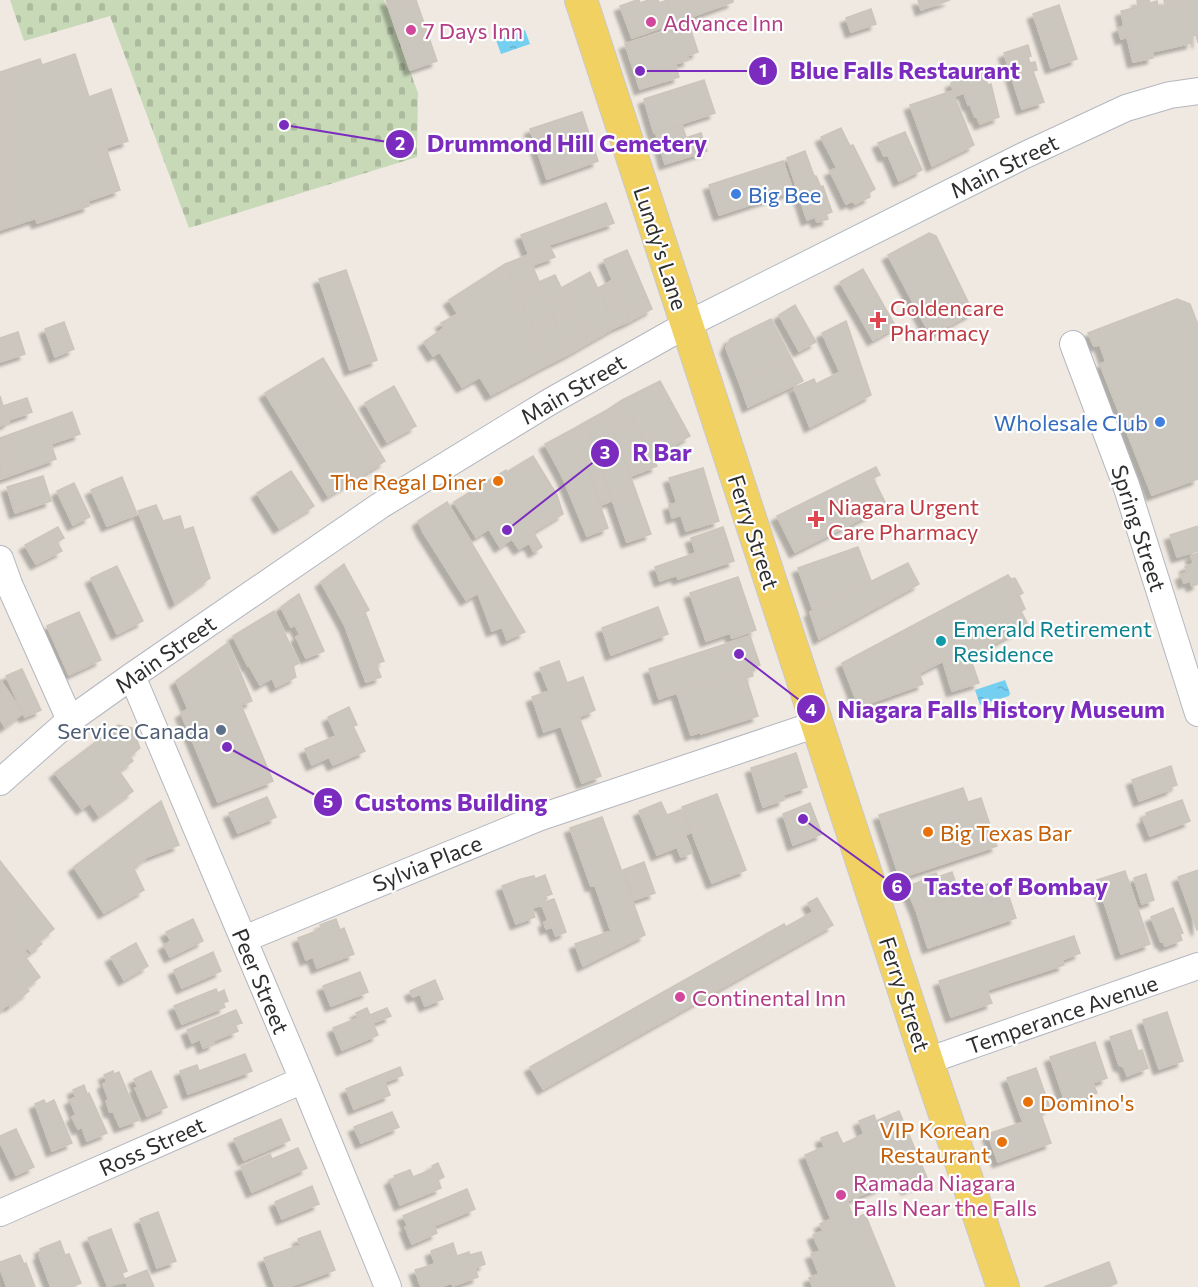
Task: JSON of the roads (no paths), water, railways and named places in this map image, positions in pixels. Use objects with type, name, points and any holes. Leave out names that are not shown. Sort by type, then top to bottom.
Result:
[{"type":"main road","name":"Lundy's Lane","points":[[581,0],[686,325]]},
{"type":"main road","name":"Ferry Street","points":[[686,325],[1003,1287]]},
{"type":"street","name":"Main Street","points":[[0,782],[70,720],[132,676],[381,505],[551,401],[686,325],[936,198],[1075,131],[1137,104],[1170,95],[1198,91]]},
{"type":"street","name":"Spring Street","points":[[1073,344],[1126,485],[1198,713]]},
{"type":"street","points":[[0,559],[18,605],[70,720]]},
{"type":"street","name":"Peer Street","points":[[132,676],[388,1287]]},
{"type":"street","name":"Sylvia Place","points":[[244,939],[538,818],[817,724]]},
{"type":"street","name":"Temperance Avenue","points":[[927,1061],[1198,966]]},
{"type":"street","name":"Ross Street","points":[[0,1213],[303,1080]]},
{"type":"water","points":[[525,30],[530,44],[501,54],[496,40]]},
{"type":"water","points":[[1005,680],[1009,696],[980,705],[975,690]]},
{"type":"place","name":"Advance Inn","points":[[651,22]]},
{"type":"place","name":"7 Days Inn","points":[[411,30]]},
{"type":"place","name":"Blue Falls Restaurant","points":[[640,71]]},
{"type":"place","name":"Drummond Hill Cemetery","points":[[284,125]]},
{"type":"place","name":"Big Bee","points":[[736,194]]},
{"type":"place","name":"Goldencare Pharmacy","points":[[878,320]]},
{"type":"place","name":"Wholesale Club","points":[[1160,422]]},
{"type":"place","name":"The Regal Diner","points":[[498,481]]},
{"type":"place","name":"Niagara Urgent Care Pharmacy","points":[[816,519]]},
{"type":"place","name":"R Bar","points":[[507,530]]},
{"type":"place","name":"Emerald Retirement Residence","points":[[941,641]]},
{"type":"place","name":"Niagara Falls History Museum","points":[[739,654]]},
{"type":"place","name":"Service Canada","points":[[221,730]]},
{"type":"place","name":"Customs Building","points":[[227,747]]},
{"type":"place","name":"Taste of Bombay","points":[[803,819]]},
{"type":"place","name":"Big Texas Bar","points":[[928,832]]},
{"type":"place","name":"Continental Inn","points":[[680,997]]},
{"type":"place","name":"Domino's","points":[[1028,1102]]},
{"type":"place","name":"VIP Korean Restaurant","points":[[1002,1142]]},
{"type":"place","name":"Ramada Niagara Falls Near the Falls","points":[[841,1195]]}]
